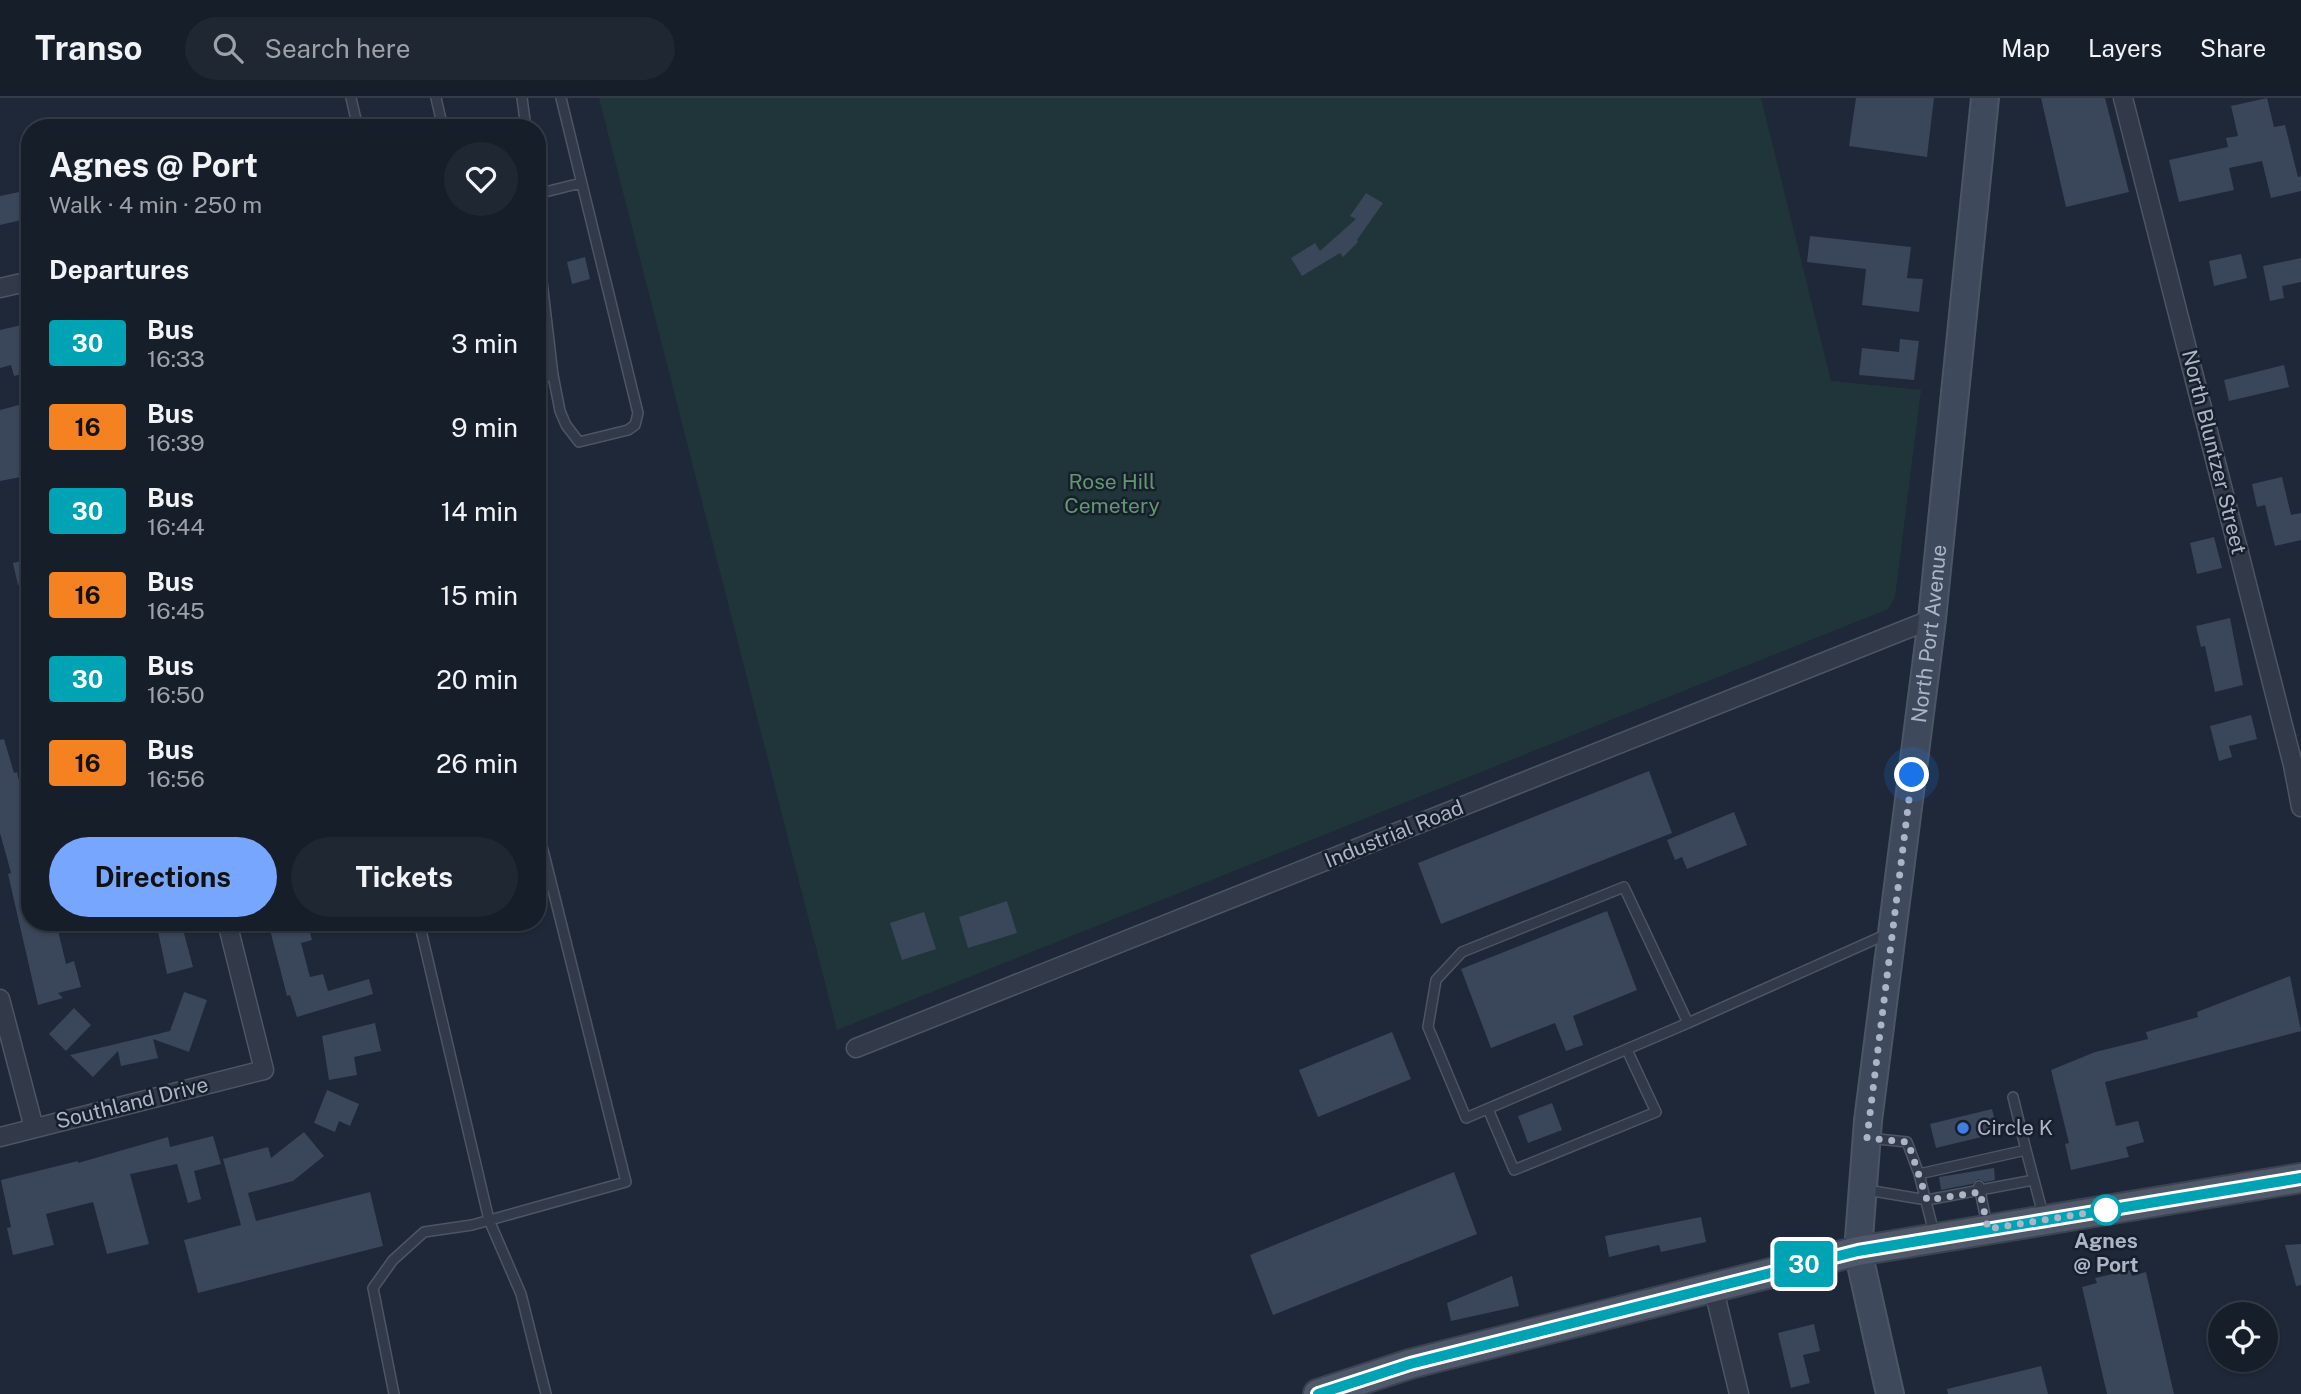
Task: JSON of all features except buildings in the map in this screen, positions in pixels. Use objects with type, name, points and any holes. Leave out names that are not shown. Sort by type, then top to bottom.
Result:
[{"type":"main road","name":"North Port Avenue","points":[[1890,1394],[1858,1251],[1862,1189],[1932,619],[1985,98]]},
{"type":"main road","points":[[1318,1394],[1410,1364],[1858,1251],[2301,1178]]},
{"type":"street","name":"North Bluntzer Street","points":[[2123,98],[2293,765],[2301,807]]},
{"type":"street","points":[[0,288],[21,283]]},
{"type":"street","name":"Industrial Road","points":[[856,1048],[1932,619]]},
{"type":"street","points":[[2293,765],[2301,748]]},
{"type":"street","name":"Southland Drive","points":[[0,1137],[264,1070],[229,931]]},
{"type":"street","points":[[0,999],[34,1128]]},
{"type":"street","points":[[1713,1286],[1739,1394]]},
{"type":"lane","points":[[351,98],[356,119]]},
{"type":"lane","points":[[436,98],[441,119]]},
{"type":"lane","points":[[522,98],[525,119]]},
{"type":"lane","points":[[546,316],[553,375],[566,425],[579,442],[628,430],[635,425],[638,413],[561,98]]},
{"type":"lane","points":[[546,192],[581,183]]},
{"type":"lane","points":[[546,377],[553,375]]},
{"type":"lane","points":[[394,1394],[373,1288],[393,1260],[424,1232],[472,1225],[626,1182],[546,862]]},
{"type":"lane","points":[[1688,1023],[1624,887],[1462,952],[1436,980],[1428,1027],[1466,1118],[1688,1023],[1892,932]]},
{"type":"lane","points":[[421,931],[489,1220],[521,1294],[546,1394]]},
{"type":"lane","points":[[1488,1108],[1514,1170],[1656,1112],[1627,1049]]},
{"type":"lane","points":[[2013,1097],[2044,1220]]},
{"type":"lane","points":[[1867,1138],[1908,1142],[1927,1200],[1934,1238]]},
{"type":"lane","points":[[1919,1174],[1974,1166],[2026,1150]]},
{"type":"lane","points":[[1862,1189],[1927,1200],[2034,1181]]},
{"type":"lane","points":[[1979,1189],[1988,1229]]},
{"type":"green space","name":"Rose Hill Cemetery","points":[[599,98],[1761,98],[1831,381],[1921,390],[1895,597],[1888,609],[837,1030]]},
{"type":"bus line","name":"30","points":[[1318,1394],[1410,1364],[1858,1251],[2301,1178]]},
{"type":"place","name":"Circle K","points":[[1963,1128]]},
{"type":"place","name":"Agnes @ Port","points":[[2106,1210]]},
{"type":"route","points":[[1912,775],[1867,1138],[1908,1142],[1927,1200],[1980,1192],[1988,1229],[2106,1210]]}]
